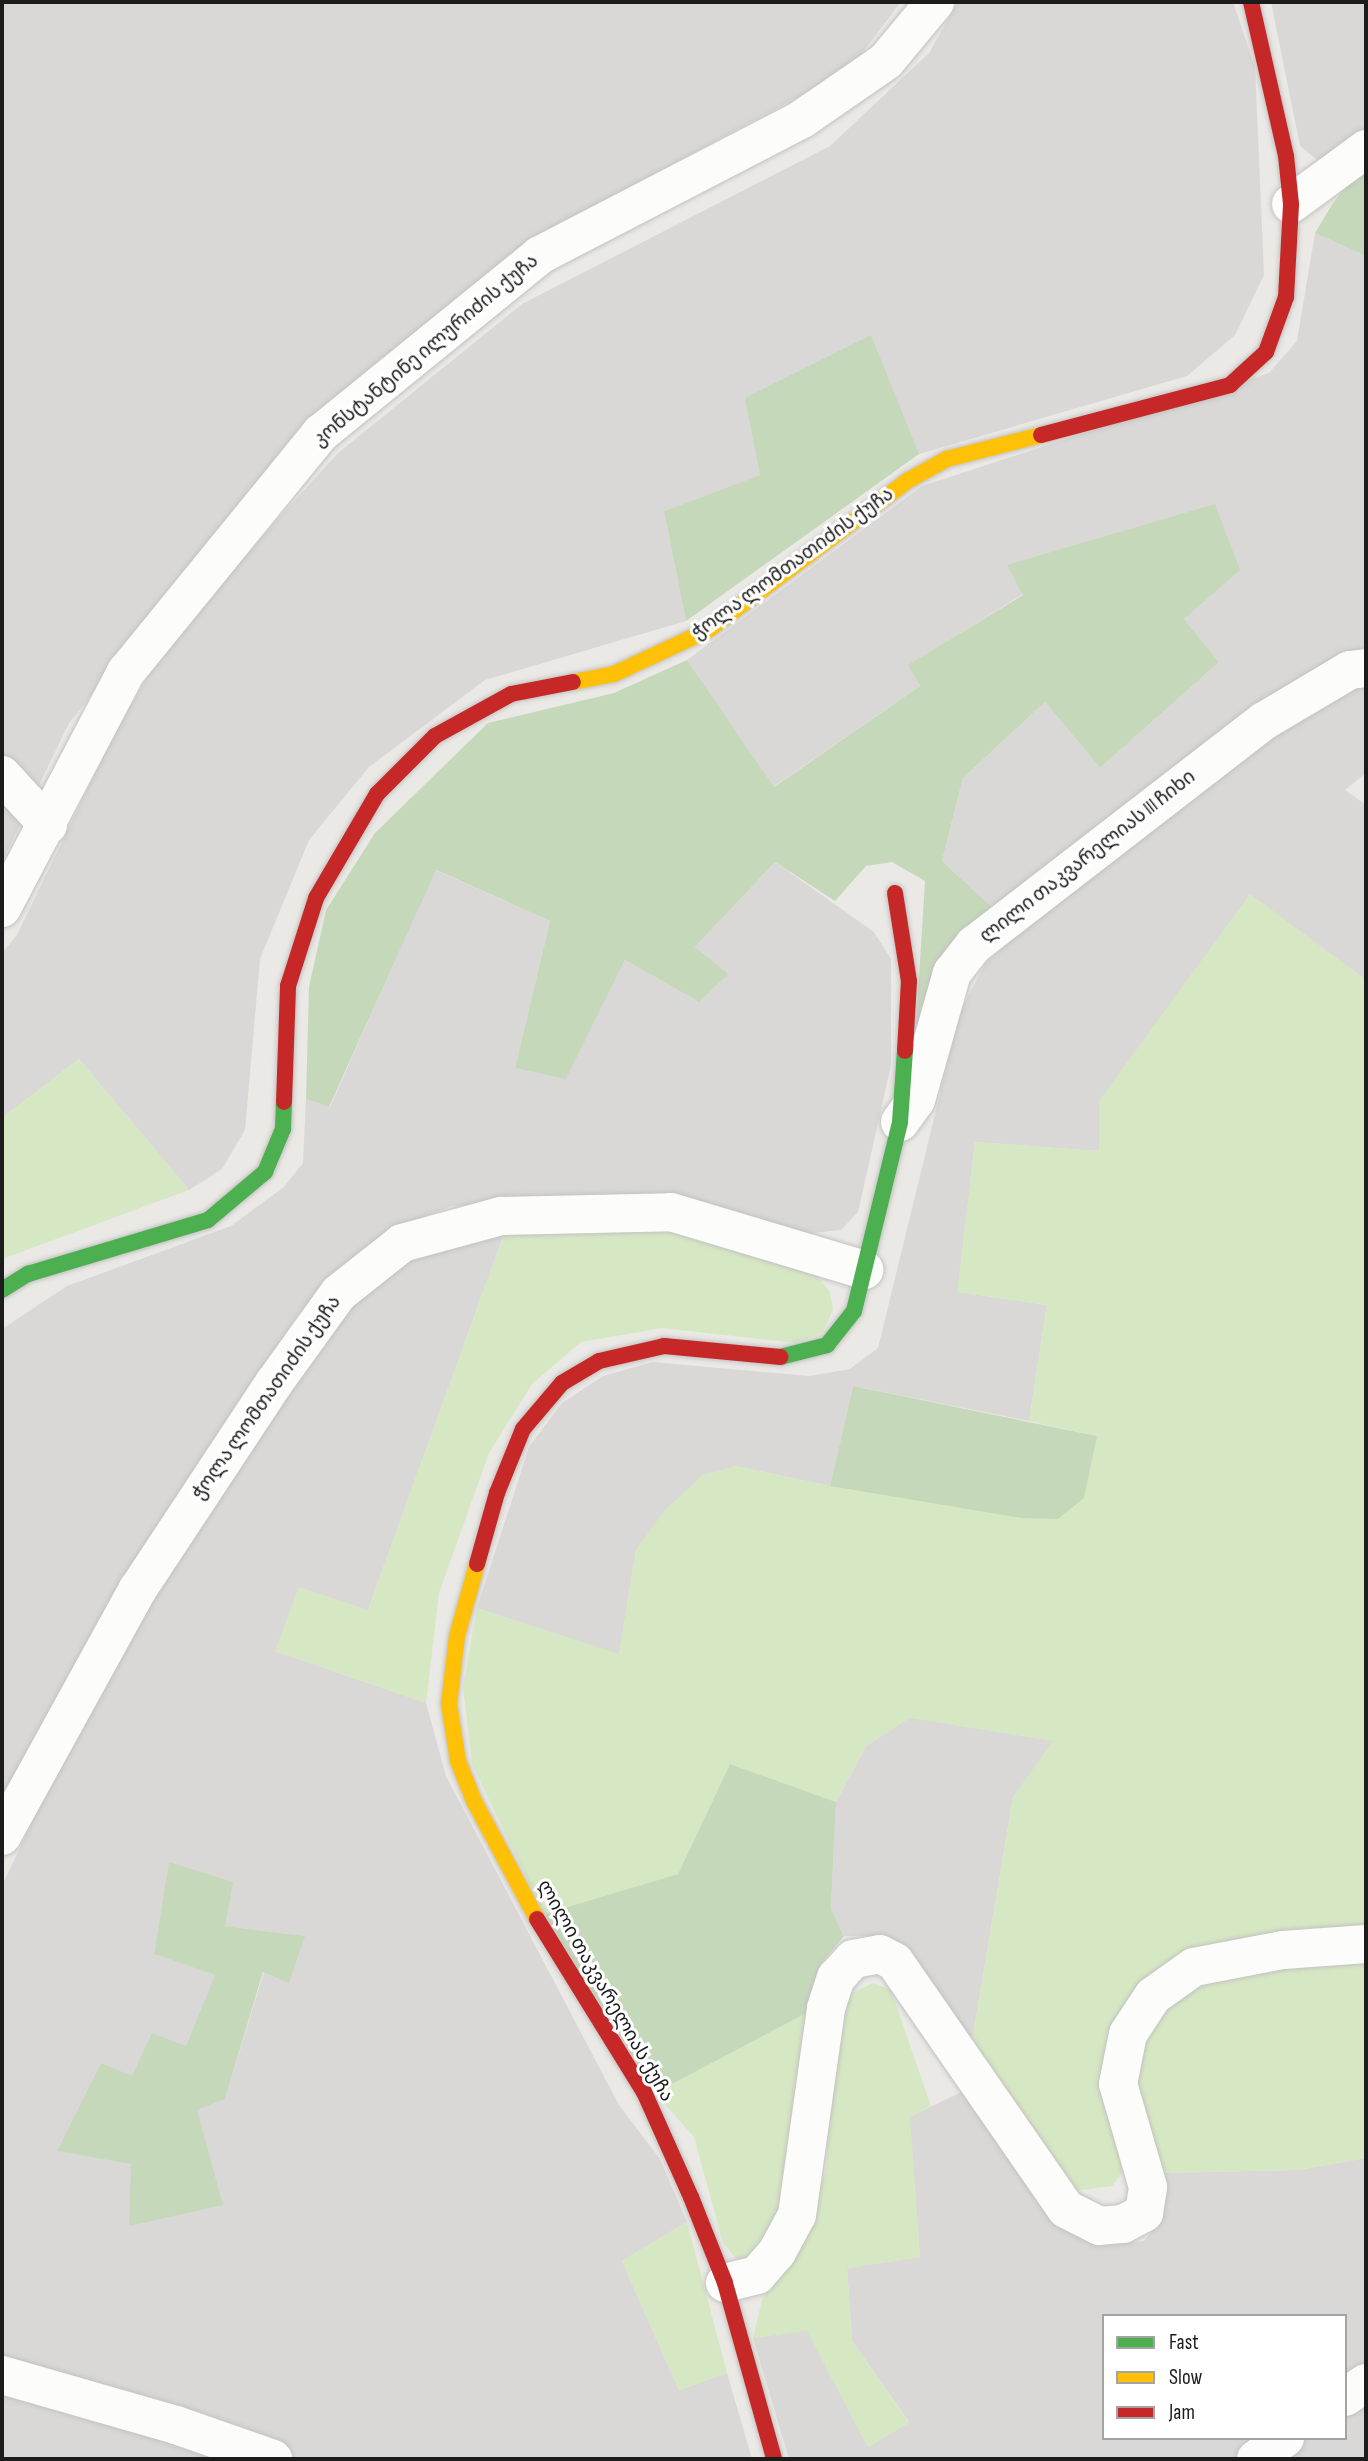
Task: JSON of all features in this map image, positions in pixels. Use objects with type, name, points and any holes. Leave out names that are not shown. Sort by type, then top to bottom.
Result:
[{"type":"street","name":"კონსტანტინე ილურიძის ქუჩა","points":[[2,908],[127,672],[321,433],[540,255],[802,119],[886,61],[935,2]]},
{"type":"street","name":"ჭოლა ლომთათიძის ქუჩა","points":[[2,1290],[28,1274],[208,1220],[265,1172],[283,1129],[288,986],[316,898],[377,794],[435,736],[511,694],[614,674],[668,652],[708,630],[906,481],[947,460],[1230,385],[1266,352],[1286,297],[1291,204],[1286,156],[1251,2]]},
{"type":"street","points":[[1291,204],[1366,149]]},
{"type":"street","name":"ლილი თაკვარელიას III ჩიხი","points":[[900,1122],[916,1100],[951,973],[974,945],[1264,721],[1350,670],[1366,668]]},
{"type":"street","points":[[2,775],[48,825]]},
{"type":"street","name":"ლილი თაკვარელიას ქუჩა","points":[[774,2459],[725,2283],[644,2092],[554,1951],[474,1801],[458,1761],[449,1704],[457,1636],[496,1493],[523,1429],[562,1383],[599,1361],[664,1346],[785,1357],[827,1345],[854,1311],[900,1122],[909,981],[895,893]]},
{"type":"street","name":"ჭოლა ლომთათიძის ქუჩა","points":[[2,1836],[138,1589],[266,1394],[339,1293],[402,1243],[501,1216],[671,1212],[863,1270]]},
{"type":"street","points":[[725,2283],[757,2274],[777,2252],[797,2215],[826,2008],[836,1978],[853,1959],[880,1954],[895,1962],[1066,2209],[1099,2226],[1123,2224],[1144,2213],[1148,2187],[1118,2084],[1128,2034],[1153,1996],[1194,1967],[1283,1950],[1366,1944]]},
{"type":"street","points":[[2,2375],[176,2425],[274,2459]]},
{"type":"street","points":[[1347,2396],[1366,2383]]},
{"type":"street","points":[[1256,2459],[1282,2440]]},
{"type":"shaded area","points":[[2,2],[901,2],[850,69],[585,211],[183,575],[68,725],[2,862]]},
{"type":"shaded area","points":[[958,2],[1233,2],[1255,67],[1264,275],[1235,335],[1187,376],[919,454],[761,475],[664,511],[686,621],[485,680],[369,767],[309,840],[260,959],[245,1130],[222,1169],[189,1190],[79,1059],[2,1118],[2,953],[17,935],[114,734],[172,636],[338,453],[522,304],[830,146],[929,53]]},
{"type":"shaded area","points":[[1271,2],[1366,2],[1366,135],[1319,161],[1300,146]]},
{"type":"shaded area","points":[[1315,233],[1366,256],[1366,650],[995,910],[942,861],[963,778],[1045,702],[1100,768],[1219,662],[1184,619],[1008,566],[1023,594],[909,665],[920,686],[773,787],[687,660],[922,486],[1269,373],[1297,341]]},
{"type":"shaded area","points":[[1366,677],[1366,773],[1345,790],[1366,805],[1366,980],[1250,895],[1099,1151],[975,1142],[958,1292],[1047,1305],[1029,1421],[853,1386],[830,1486],[735,1466],[636,1550],[619,1655],[477,1608],[529,1447],[562,1403],[603,1376],[653,1362],[809,1376],[850,1369],[878,1348],[960,1012],[985,964],[1090,868],[1267,730]]},
{"type":"shaded area","points":[[775,862],[874,932],[891,959],[891,1065],[858,1212],[841,1230],[812,1233],[584,1201],[451,1206],[411,1222],[297,1315],[2,1805],[2,1329],[67,1286],[231,1226],[284,1187],[303,1163],[306,1099],[330,1107],[435,870],[550,921],[515,1068],[566,1078],[625,960],[699,1002],[727,974],[695,947]]},
{"type":"shaded area","points":[[504,1234],[368,1610],[275,1651],[426,1703],[446,1776],[619,2105],[660,2159],[687,2222],[622,2261],[679,2390],[727,2373],[752,2459],[2,2459],[2,1886],[94,1690],[340,1316],[404,1260]],"holes":[[[170,1862],[224,1926],[304,1936],[264,1972],[225,2099],[197,2109],[129,2226],[132,2164],[58,2150],[132,2076],[186,2046],[216,1975],[154,1954]]]},
{"type":"shaded area","points":[[910,1717],[1061,1742],[1013,1797],[972,2041],[911,1953],[885,1936],[844,1936],[831,1909],[836,1802],[866,1746]]},
{"type":"shaded area","points":[[970,2088],[1109,2244],[1144,2241],[1162,2219],[1163,2173],[1298,2170],[1366,2158],[1366,2371],[1347,2385],[1347,2314],[1102,2314],[1102,2440],[1271,2440],[1245,2459],[789,2459],[753,2338],[807,2330],[868,2447],[909,2422],[852,2341],[847,2268],[920,2257],[909,2117]]},
{"type":"shaded area","points":[[1366,2393],[1366,2459],[1280,2459],[1304,2440],[1347,2440],[1347,2407]]},
{"type":"green space","points":[[1366,162],[1366,256],[1315,233],[1333,203]]},
{"type":"green space","points":[[871,335],[919,454],[686,621],[664,511],[760,475],[745,398]]},
{"type":"green space","points":[[1215,504],[1240,570],[1184,619],[1219,662],[1100,768],[1045,702],[963,778],[942,861],[995,910],[914,1057],[925,881],[892,862],[866,866],[835,901],[775,862],[695,947],[728,974],[699,1002],[625,960],[566,1079],[515,1068],[550,921],[436,870],[329,1107],[306,1099],[309,987],[326,910],[375,833],[488,723],[614,693],[687,660],[774,787],[920,686],[908,665],[1023,595],[1007,565]]},
{"type":"green space","points":[[1250,894],[1366,980],[1366,2158],[1298,2170],[1163,2173],[1157,2159],[1122,2173],[1112,2186],[1075,2191],[972,2041],[1013,1797],[1053,1741],[910,1718],[866,1746],[836,1802],[730,1764],[678,1874],[544,1914],[472,1764],[463,1687],[477,1608],[619,1654],[636,1550],[665,1510],[703,1475],[736,1466],[830,1486],[1097,1436],[1029,1421],[1047,1305],[957,1292],[975,1142],[1099,1151],[1099,1101]]},
{"type":"green space","points":[[79,1059],[189,1190],[2,1259],[2,1118]]},
{"type":"green space","points":[[658,1225],[812,1270],[830,1292],[833,1310],[823,1332],[796,1343],[662,1328],[581,1342],[532,1384],[489,1453],[439,1593],[426,1703],[275,1651],[299,1587],[368,1610],[504,1234]]},
{"type":"green space","points":[[853,1386],[1097,1436],[1084,1498],[1058,1519],[1021,1518],[830,1486]]},
{"type":"green space","points":[[730,1764],[836,1802],[831,1909],[844,1936],[820,1965],[814,2009],[655,2093],[544,1914],[678,1874]]},
{"type":"green space","points":[[169,1862],[233,1882],[225,1926],[305,1936],[289,1983],[263,1972],[225,2099],[197,2110],[223,2205],[129,2226],[131,2164],[57,2151],[101,2063],[132,2076],[152,2033],[186,2046],[215,1975],[154,1954]]},
{"type":"green space","points":[[873,1983],[891,1990],[931,2106],[910,2117],[920,2257],[847,2268],[852,2341],[909,2423],[868,2447],[807,2331],[753,2338],[762,2300],[826,2173],[830,2074],[846,1996]]},
{"type":"green space","points":[[814,2009],[784,2212],[752,2258],[737,2259],[723,2243],[694,2137],[655,2093]]},
{"type":"green space","points":[[687,2222],[727,2373],[679,2390],[622,2261]]},
{"type":"traffic: fast","points":[[780,1357],[827,1345],[854,1311],[900,1122],[905,1051]]},
{"type":"traffic: fast","points":[[2,1290],[28,1274],[208,1220],[265,1172],[283,1129],[284,1102]]},
{"type":"traffic: slow","points":[[573,682],[614,674],[708,630],[907,481],[947,459],[1041,435]]},
{"type":"traffic: slow","points":[[477,1564],[457,1636],[449,1704],[458,1761],[474,1801],[537,1919]]},
{"type":"traffic: jam","points":[[1041,435],[1230,385],[1266,352],[1286,297],[1291,204],[1286,156],[1251,2]]},
{"type":"traffic: jam","points":[[284,1102],[288,986],[316,898],[377,794],[435,736],[511,694],[573,682]]},
{"type":"traffic: jam","points":[[895,893],[909,981],[905,1051]]},
{"type":"traffic: jam","points":[[477,1564],[497,1493],[523,1429],[562,1383],[599,1361],[664,1346],[780,1357]]},
{"type":"traffic: jam","points":[[537,1919],[644,2092],[691,2197],[725,2283],[774,2459]]}]
